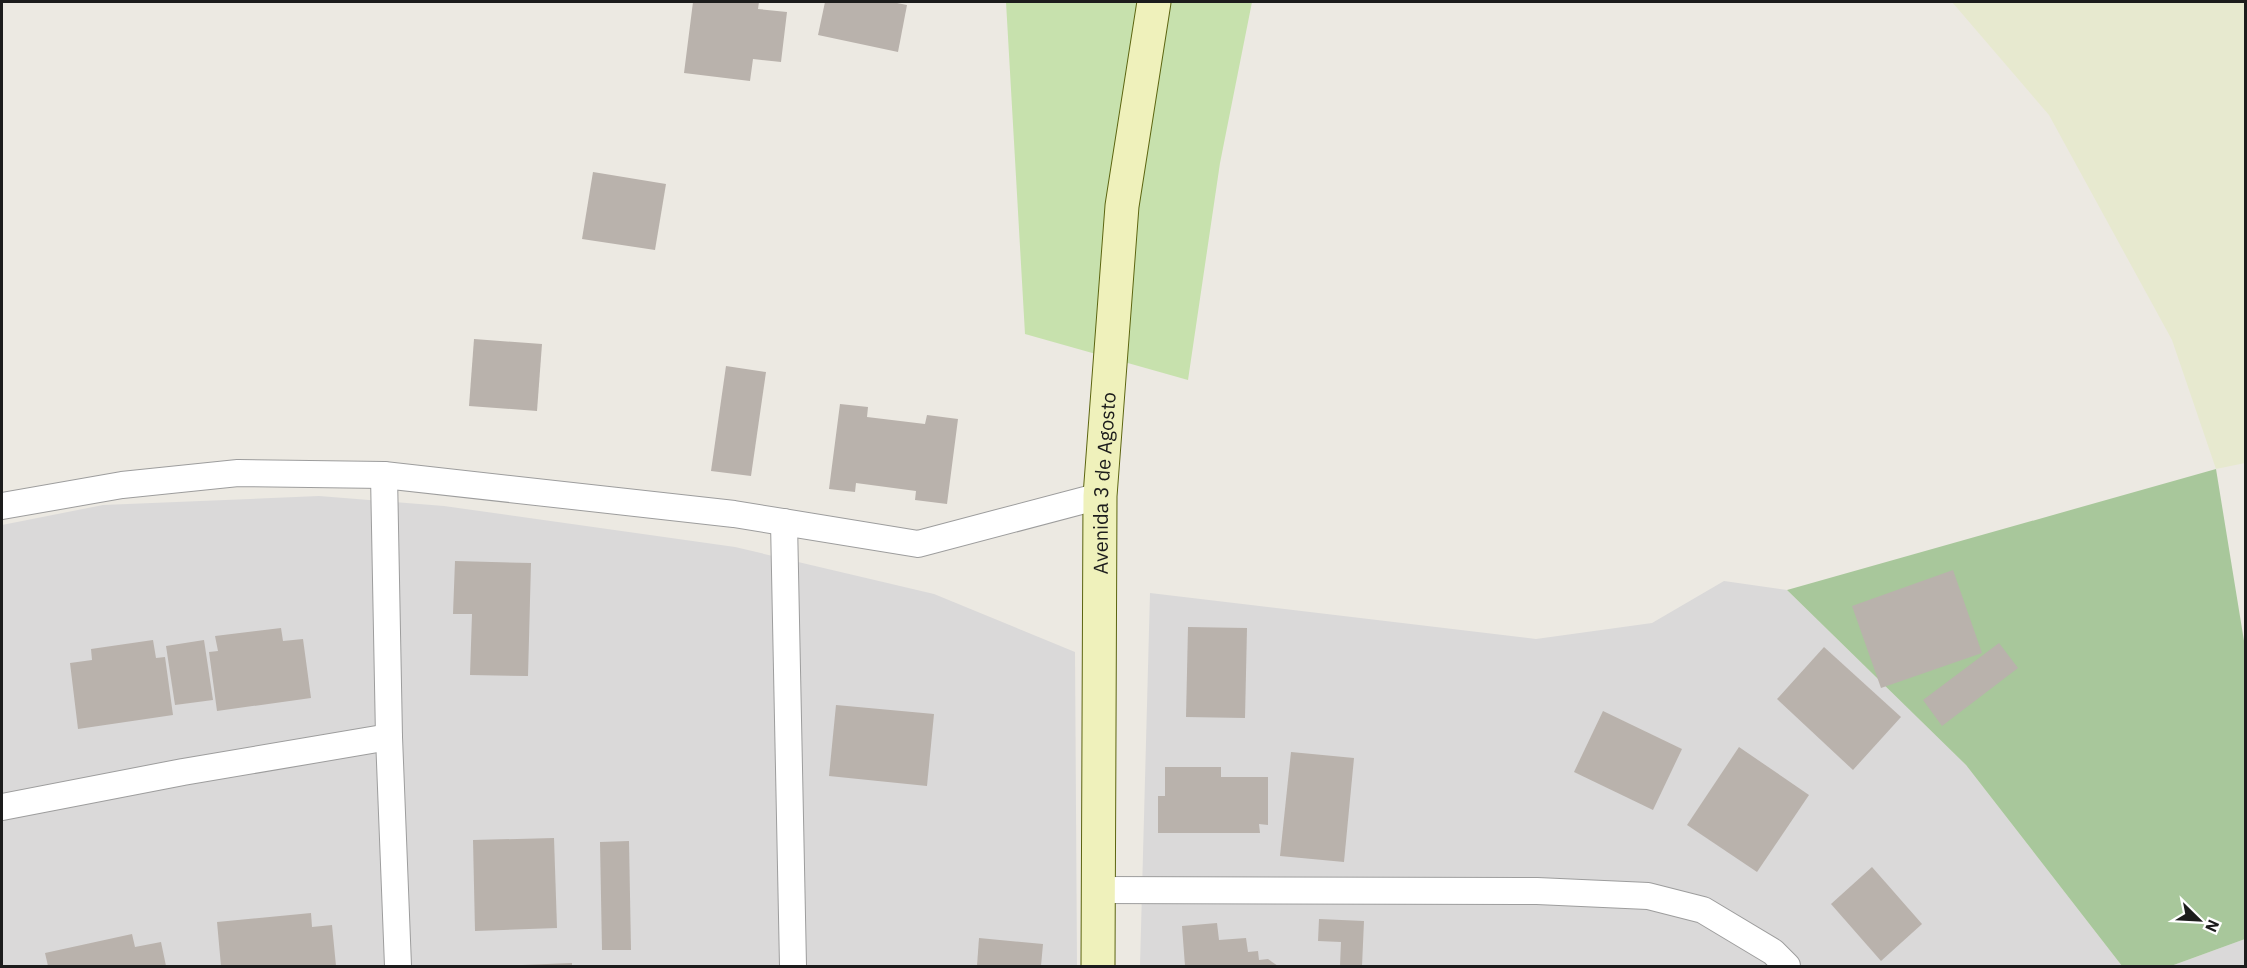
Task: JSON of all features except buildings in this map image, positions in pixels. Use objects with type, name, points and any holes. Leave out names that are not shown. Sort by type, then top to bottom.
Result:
[{"type":"street","name":"Avenida 3 de Agosto","points":[[1098,966],[1100,496],[1122,206],[1154,2]]},
{"type":"street","points":[[2,506],[122,485],[238,473],[384,475],[734,514],[918,544],[1100,496]]},
{"type":"street","points":[[384,475],[389,737],[398,966]]},
{"type":"street","points":[[784,522],[793,966]]},
{"type":"street","points":[[2,807],[389,737]]},
{"type":"street","points":[[1097,890],[1537,891],[1648,897],[1703,910],[1773,952],[1787,966]]},
{"type":"shaded area","points":[[319,496],[444,506],[735,547],[934,594],[1075,652],[1077,966],[2,966],[2,525],[103,505]]},
{"type":"shaded area","points":[[1724,581],[1787,590],[1966,765],[2122,966],[1140,966],[1150,593],[1536,639],[1652,623]]},
{"type":"shaded area","points":[[2245,939],[2245,966],[2171,966]]},
{"type":"green space","points":[[1006,2],[1252,2],[1220,163],[1188,380],[1025,334]]},
{"type":"green space","points":[[1952,2],[2245,2],[2245,463],[2216,469],[2172,340],[2049,115]]},
{"type":"green space","points":[[2216,469],[2245,647],[2245,939],[2171,966],[2122,966],[1966,765],[1787,590]]}]
